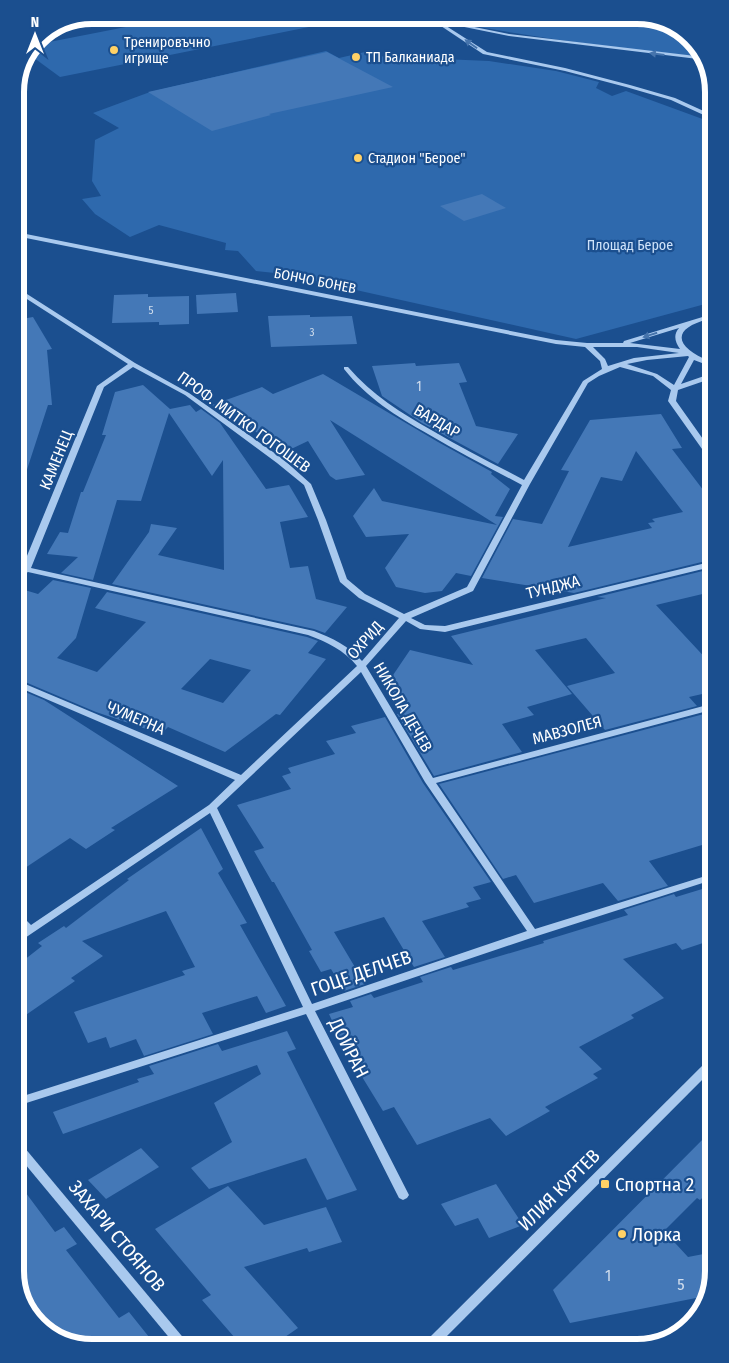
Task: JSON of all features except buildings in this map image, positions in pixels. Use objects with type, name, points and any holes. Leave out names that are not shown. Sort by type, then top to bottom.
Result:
[{"type":"street","points":[[442,24],[480,50],[628,86],[676,100],[705,114]]},
{"type":"street","points":[[449,24],[501,34],[579,45],[696,58]]},
{"type":"street","name":"БОНЧО БОНЕВ","points":[[24,236],[546,340],[587,345],[637,345],[688,354]]},
{"type":"street","name":"ПРОФ. МИТКО ГОГОШЕВ","points":[[24,294],[133,364],[187,394],[280,461],[307,484],[343,580],[362,596],[405,617]]},
{"type":"street","name":"БОНЧО БОНЕВ","points":[[611,345],[705,318]]},
{"type":"street","points":[[688,323],[678,332],[676,341],[688,354],[705,362]]},
{"type":"street","points":[[587,345],[603,360],[605,370]]},
{"type":"street","points":[[688,354],[672,401],[705,447]]},
{"type":"street","name":"ОХРИД","points":[[24,934],[212,807],[362,666],[405,617],[470,589],[526,484],[585,382],[597,372],[620,364],[649,358],[688,354]]},
{"type":"street","name":"КАМЕНЕЦ","points":[[26,569],[101,386],[133,364]]},
{"type":"street","points":[[620,364],[655,375],[676,390]]},
{"type":"street","name":"ВАРДАР","points":[[346,368],[358,384],[379,403],[461,450],[526,484]]},
{"type":"street","points":[[676,390],[705,378]]},
{"type":"street","name":"ТУНДЖА","points":[[405,617],[423,627],[445,629],[705,565]]},
{"type":"street","name":"НИКОЛА ДЕЧЕВ","points":[[26,569],[311,633],[335,642],[351,652],[362,666],[430,782],[533,933]]},
{"type":"street","name":"ЧУМЕРНА","points":[[24,687],[242,779]]},
{"type":"street","name":"МАВЗОЛЕЯ","points":[[430,782],[705,708]]},
{"type":"street","name":"ДОЙРАН","points":[[212,807],[309,1009],[403,1195]]},
{"type":"street","name":"ГОЦЕ ДЕЛЧЕВ","points":[[24,1100],[309,1009],[533,933],[705,878]]},
{"type":"street","points":[[24,925],[30,930]]},
{"type":"street","name":"ИЛИЯ КУРТЕВ","points":[[436,1339],[705,1070]]},
{"type":"street","name":"ЗАХАРИ СТОЯНОВ","points":[[24,1155],[177,1339]]},
{"type":"green space","points":[[99,24],[63,31],[79,25]]},
{"type":"green space","name":"Тренировъчно игрище","points":[[141,24],[304,24],[309,27],[60,77],[37,60],[60,60],[60,40]]},
{"type":"green space","points":[[463,24],[650,25],[675,35],[695,56],[560,40]]},
{"type":"green space","name":"Стадион \"Берое\"","points":[[326,51],[339,58],[365,52],[372,56],[489,61],[556,71],[599,82],[596,88],[612,96],[626,91],[705,120],[705,304],[576,339],[284,274],[256,271],[238,251],[225,250],[226,243],[159,225],[130,237],[95,214],[82,199],[101,196],[92,181],[95,140],[119,128],[93,113],[150,92]]},
{"type":"place","name":"Тренировъчно игрище","points":[[114,50]]},
{"type":"place","name":"ТП Балканиада","points":[[356,57]]},
{"type":"place","name":"Стадион \"Берое\"","points":[[358,158]]},
{"type":"place","name":"Спортна 2","points":[[605,1184]]},
{"type":"place","name":"Лорка","points":[[622,1234]]},
{"type":"park label","name":"Площад Берое","points":[[630,245]]}]
